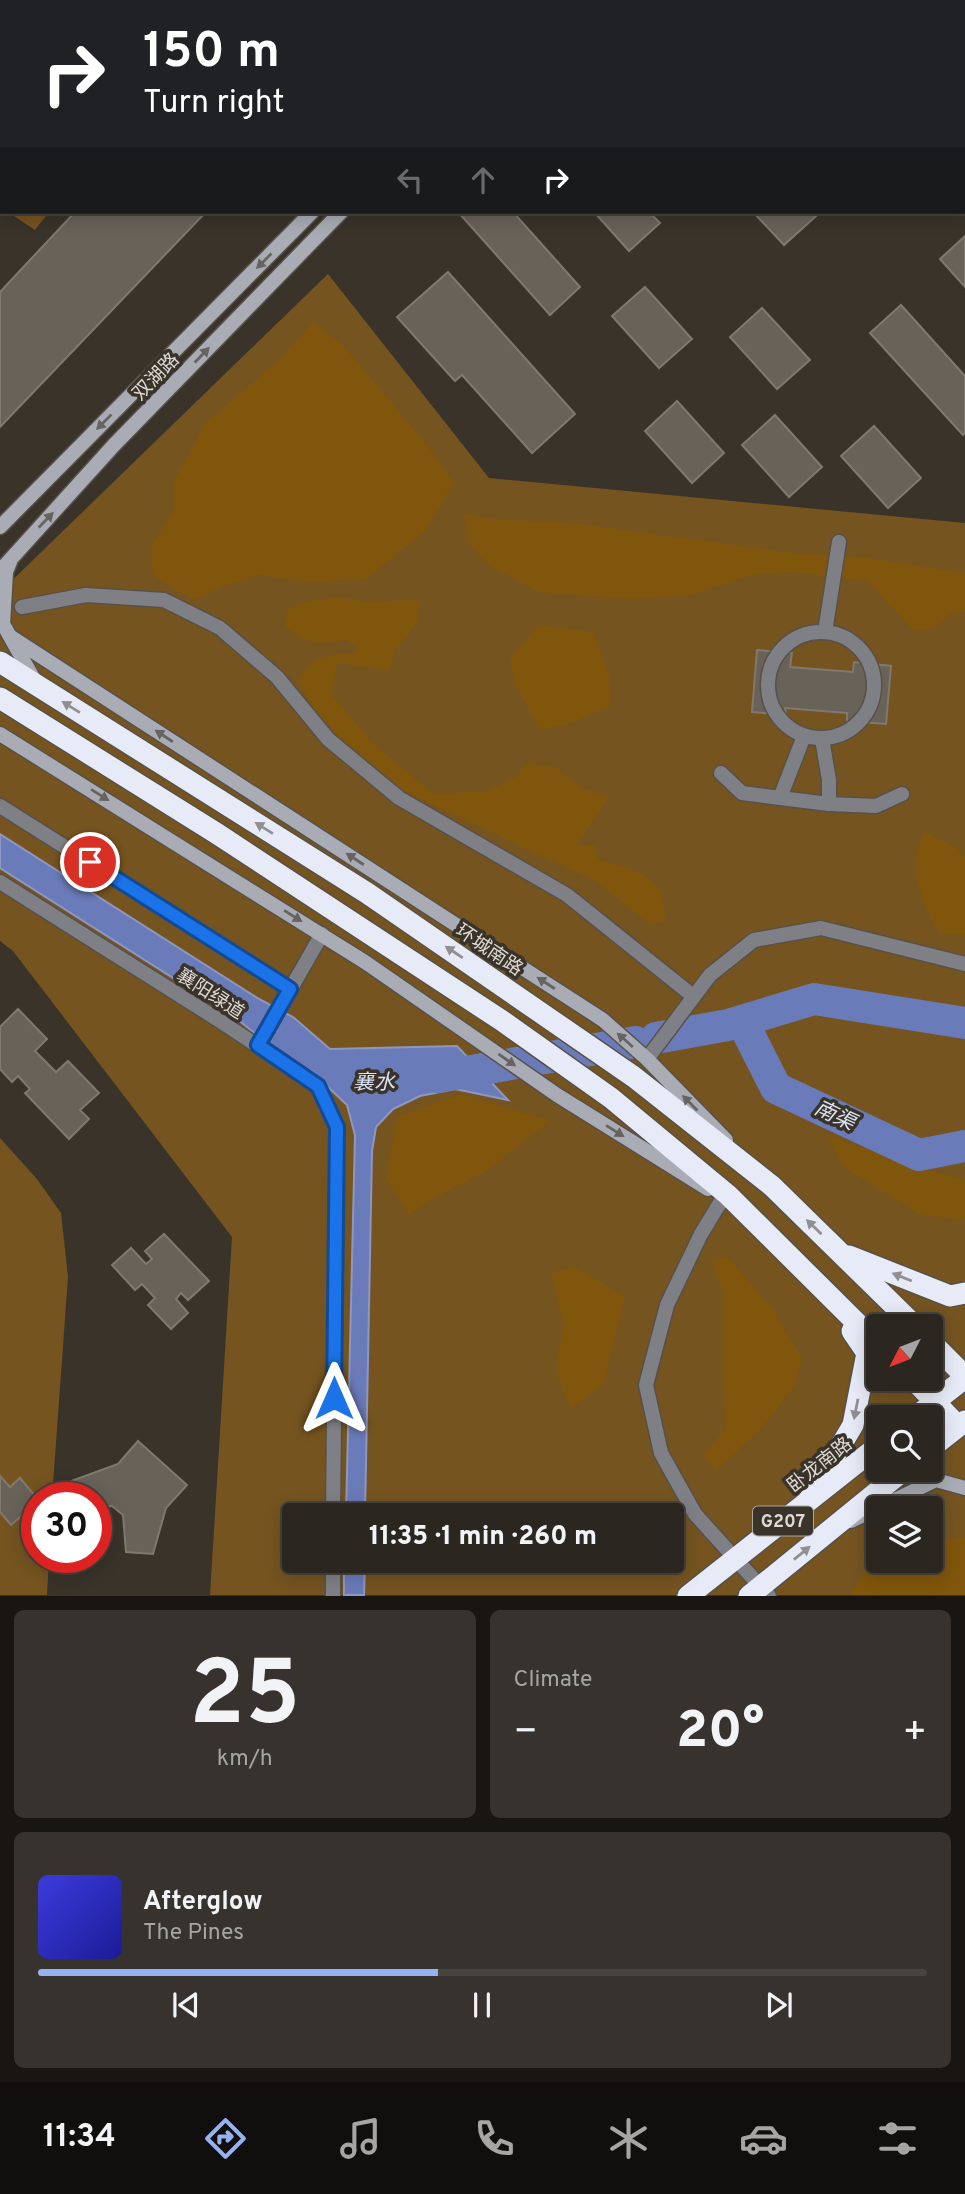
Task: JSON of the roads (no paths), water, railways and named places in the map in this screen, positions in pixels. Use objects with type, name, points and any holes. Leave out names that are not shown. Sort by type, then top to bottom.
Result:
[{"type":"highway","name":"环城南路","points":[[0,663],[367,893],[634,1077],[772,1186],[903,1314]]},
{"type":"highway","points":[[0,698],[216,833],[501,1020],[611,1098],[728,1195],[866,1331]]},
{"type":"highway","points":[[841,1252],[950,1296],[965,1293]]},
{"type":"highway","points":[[808,1501],[853,1425],[867,1353],[820,1283]]},
{"type":"highway","points":[[929,1405],[965,1377],[943,1354]]},
{"type":"highway","points":[[924,1391],[963,1426],[943,1440]]},
{"type":"highway","name":"卧龙南路","points":[[688,1595],[866,1455]]},
{"type":"highway","name":"G207","points":[[760,1593],[889,1482]]},
{"type":"street","name":"双湖路","points":[[0,527],[310,214]]},
{"type":"street","name":"双湖路","points":[[0,571],[13,554],[90,475],[114,445],[339,214]]},
{"type":"street","points":[[825,632],[839,542]]},
{"type":"street","points":[[13,554],[6,572],[4,624],[38,687]]},
{"type":"street","points":[[22,607],[86,595],[164,600],[220,628],[277,677],[328,739],[399,798],[567,895],[693,996]]},
{"type":"street","points":[[825,632],[843,637],[858,647],[868,661],[874,678],[873,696],[867,713],[855,727],[839,736],[822,739],[804,736],[789,728],[777,716],[770,701],[769,675],[779,652],[792,640],[825,632]]},
{"type":"street","points":[[11,637],[603,1020],[647,1059],[772,1186]]},
{"type":"street","points":[[0,734],[322,934],[557,1095],[748,1214]]},
{"type":"street","points":[[780,798],[804,736]]},
{"type":"street","points":[[822,739],[829,804]]},
{"type":"street","points":[[721,773],[742,793],[829,804],[876,806],[901,794]]},
{"type":"street","points":[[0,806],[288,993]]},
{"type":"street","name":"襄阳绿道","points":[[0,882],[258,1045],[318,1086],[337,1127],[333,1503]]},
{"type":"street","points":[[647,1059],[710,975],[754,940],[821,928],[965,964]]},
{"type":"street","points":[[258,1045],[322,934]]},
{"type":"street","points":[[723,1198],[701,1234],[667,1305],[646,1385],[661,1453],[695,1514],[735,1559],[760,1593]]},
{"type":"street","points":[[828,1532],[936,1480],[965,1488]]},
{"type":"street","points":[[333,1573],[333,1595]]},
{"type":"water","name":"襄水","points":[[0,834],[259,999],[293,1017],[330,1049],[457,1046],[508,1100],[455,1089],[420,1096],[393,1109],[376,1127],[372,1151],[365,1503],[346,1503],[355,1135],[347,1105],[311,1071],[271,1047],[236,1018],[0,868]]},
{"type":"water","points":[[344,1573],[365,1573],[364,1595],[344,1595]]},
{"type":"waterway","name":"南渠","points":[[656,1038],[728,1025],[814,999],[965,1023]]},
{"type":"waterway","name":"南渠","points":[[742,1021],[776,1088],[919,1155],[965,1146]]},
{"type":"waterway","name":"襄水","points":[[437,1077],[636,1042]]}]
